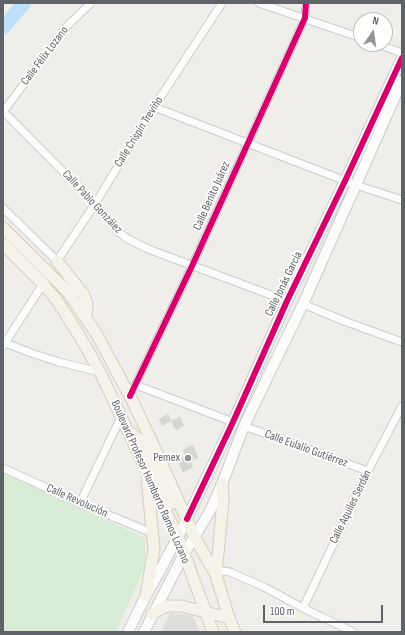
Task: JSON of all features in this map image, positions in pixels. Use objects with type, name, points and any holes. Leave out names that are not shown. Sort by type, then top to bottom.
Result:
[{"type":"main road","name":"Boulevard Profesor Humberto Ramos Lozano","points":[[3,228],[67,291],[86,318],[131,391],[194,536],[216,576],[228,618],[235,632]]},
{"type":"main road","name":"Boulevard Profesor Humberto Ramos Lozano","points":[[3,244],[43,284],[67,316],[100,372],[178,537],[213,632]]},
{"type":"main road","points":[[57,261],[84,295],[87,305],[86,318]]},
{"type":"main road","points":[[100,372],[115,377],[131,391]]},
{"type":"main road","points":[[129,432],[145,444],[170,503],[184,514]]},
{"type":"main road","points":[[146,595],[154,549],[147,470]]},
{"type":"main road","points":[[216,576],[223,501],[222,484]]},
{"type":"main road","points":[[152,614],[162,608],[174,606],[188,607],[228,618]]},
{"type":"street","name":"Calle Félix Lozano","points":[[3,112],[67,26],[91,3]]},
{"type":"street","name":"Calle Crispín Treviño","points":[[57,261],[96,204],[154,107],[222,3]]},
{"type":"street","points":[[259,3],[353,35]]},
{"type":"street","name":"Calle Benito Juárez","points":[[131,391],[192,266],[305,18],[306,3]]},
{"type":"street","name":"Calle Jonás García","points":[[128,632],[146,595],[178,537],[184,514],[233,422],[287,301],[402,58]]},
{"type":"street","name":"Calle Jonás García","points":[[144,632],[184,554],[210,511],[244,426],[303,304],[402,81]]},
{"type":"street","points":[[154,107],[345,181],[402,200]]},
{"type":"street","name":"Calle Pablo González","points":[[3,112],[96,204],[119,232],[126,238],[148,249],[287,301]]},
{"type":"street","points":[[3,208],[57,261]]},
{"type":"street","points":[[3,249],[16,256]]},
{"type":"street","points":[[43,284],[4,343],[31,354],[100,372]]},
{"type":"street","points":[[303,304],[402,342]]},
{"type":"street","points":[[131,391],[233,422]]},
{"type":"street","name":"Calle Aquiles Serdán","points":[[303,608],[368,471],[402,406]]},
{"type":"street","points":[[80,503],[122,417]]},
{"type":"street","name":"Calle Eulalio Gutiérrez","points":[[244,426],[368,471]]},
{"type":"street","name":"Calle Revolución","points":[[3,468],[80,503],[152,533]]},
{"type":"street","points":[[216,576],[219,572],[230,572],[264,587],[353,632]]},
{"type":"shaded area","points":[[170,613],[193,616],[200,632],[161,632]]},
{"type":"green space","points":[[3,472],[145,538],[145,566],[116,632],[3,632]]},
{"type":"building","name":"Pemex","points":[[168,414],[171,421],[162,426],[159,419]]},
{"type":"building","name":"Pemex","points":[[180,417],[184,426],[176,430],[171,421]]},
{"type":"building","name":"Pemex","points":[[193,445],[198,457],[190,461],[193,467],[183,472],[177,460],[186,456],[183,450]]},
{"type":"waterway","points":[[3,28],[24,3]]},
{"type":"cycle path","points":[[130,396],[192,266],[305,18],[306,3]]},
{"type":"cycle path","points":[[187,519],[233,422],[287,301],[402,58]]},
{"type":"place","name":"Pemex","points":[[188,458]]}]
